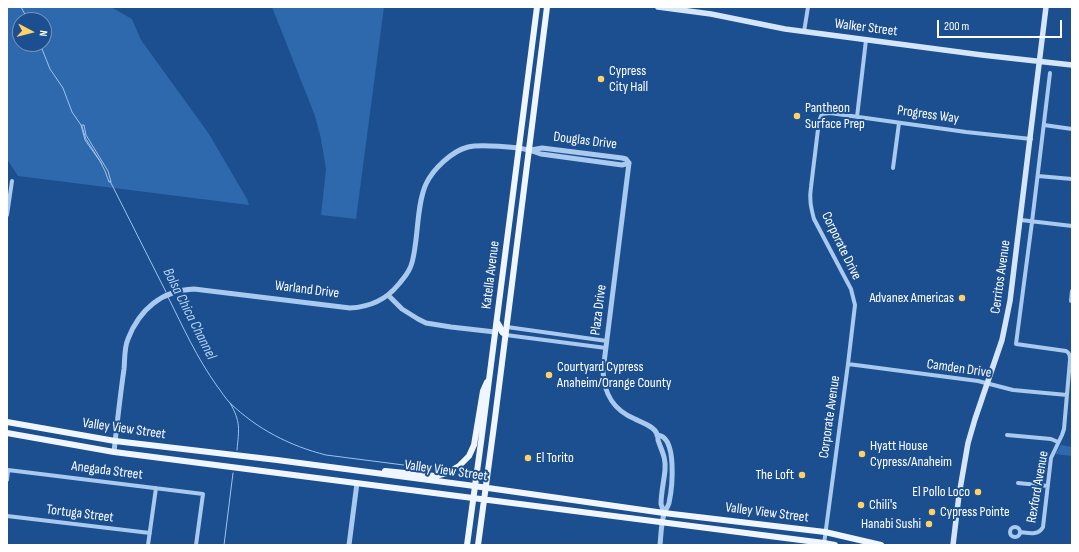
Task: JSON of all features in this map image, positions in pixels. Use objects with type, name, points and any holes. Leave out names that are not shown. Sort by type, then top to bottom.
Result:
[{"type":"main road","name":"Katella Avenue","points":[[467,545],[537,7]]},
{"type":"main road","name":"Katella Avenue","points":[[478,545],[547,7]]},
{"type":"main road","name":"Walker Street","points":[[658,7],[711,14],[804,32],[1072,65]]},
{"type":"main road","name":"Cerritos Avenue","points":[[953,545],[968,443],[1000,347],[1010,301],[1046,7]]},
{"type":"main road","points":[[497,322],[502,332],[506,335]]},
{"type":"main road","points":[[495,332],[498,335],[504,349]]},
{"type":"main road","points":[[363,472],[372,470],[436,476],[448,473],[459,466],[469,456],[474,445],[483,391],[490,375]]},
{"type":"main road","name":"Valley View Street","points":[[7,422],[115,441],[475,486],[664,513],[825,532],[881,545]]},
{"type":"main road","name":"Valley View Street","points":[[7,433],[114,452],[836,545]]},
{"type":"street","points":[[804,32],[808,7]]},
{"type":"street","points":[[857,117],[866,40]]},
{"type":"street","points":[[1032,222],[1050,73]]},
{"type":"street","name":"Progress Way","points":[[810,197],[819,120],[822,114],[830,113],[1031,139]]},
{"type":"street","points":[[893,168],[899,123]]},
{"type":"street","points":[[1044,125],[1072,129]]},
{"type":"street","name":"Warland Drive","points":[[114,452],[127,340],[138,319],[156,301],[170,293],[183,289],[194,288],[350,308],[367,306],[388,295],[411,268],[414,257],[422,197],[425,185],[435,170],[445,160],[468,147],[484,146],[519,148]]},
{"type":"street","name":"Douglas Drive","points":[[519,148],[541,154],[622,165],[630,163]]},
{"type":"street","name":"Plaza Drive","points":[[630,163],[603,380],[605,389],[614,405],[634,419],[647,424],[658,435],[662,435],[666,439],[672,458],[672,469],[668,504],[662,522],[660,545]]},
{"type":"street","points":[[1038,176],[1072,179]]},
{"type":"street","points":[[7,213],[12,181]]},
{"type":"street","name":"Corporate Drive","points":[[810,197],[814,219],[851,289],[855,305]]},
{"type":"street","points":[[1021,220],[1072,226]]},
{"type":"street","name":"Rexford Avenue","points":[[1020,532],[1037,533],[1040,532],[1043,527],[1051,458],[1064,429],[1070,360],[1068,352],[1062,350],[1016,344],[1032,222]]},
{"type":"street","points":[[1071,301],[1072,291]]},
{"type":"street","points":[[388,295],[402,309],[418,320],[426,323],[445,327],[495,332]]},
{"type":"street","name":"Corporate Avenue","points":[[824,544],[855,305]]},
{"type":"street","points":[[507,327],[607,341]]},
{"type":"street","points":[[506,335],[606,348]]},
{"type":"street","name":"Camden Drive","points":[[848,364],[988,383],[1013,390],[1067,395]]},
{"type":"street","points":[[1007,435],[1051,439],[1058,442]]},
{"type":"street","name":"Anegada Street","points":[[7,480],[8,470],[203,494],[196,545]]},
{"type":"street","points":[[1018,482],[1048,486]]},
{"type":"street","points":[[349,545],[357,483]]},
{"type":"street","points":[[148,545],[156,488]]},
{"type":"street","name":"Tortuga Street","points":[[7,516],[150,533]]},
{"type":"shaded area","points":[[7,7],[111,7],[132,19],[141,40],[209,134],[247,199],[249,205],[18,176],[7,159]]},
{"type":"shaded area","points":[[272,7],[384,7],[356,219],[321,215],[326,169],[321,139],[315,116]]},
{"type":"shaded area","points":[[82,125],[84,125],[86,135],[108,171],[111,182],[109,182],[100,161],[86,139]]},
{"type":"shaded area","points":[[1061,445],[1072,447],[1072,456],[1055,454]]},
{"type":"waterway","name":"Bolsa Chica Channel","points":[[21,7],[24,12]]},
{"type":"waterway","name":"Bolsa Chica Channel","points":[[43,52],[50,69],[63,88],[72,112],[81,125],[85,140],[102,164]]},
{"type":"waterway","name":"Bolsa Chica Channel","points":[[110,181],[166,292]]},
{"type":"waterway","name":"Bolsa Chica Channel","points":[[168,297],[197,353],[226,399],[251,421],[263,429],[300,447],[326,455],[427,468]]},
{"type":"waterway","points":[[230,403],[238,421],[237,450]]},
{"type":"waterway","points":[[224,545],[233,473]]},
{"type":"place","name":"Cypress City Hall","points":[[601,79]]},
{"type":"place","name":"Pantheon Surface Prep","points":[[797,116]]},
{"type":"place","name":"Advanex Americas","points":[[962,298]]},
{"type":"place","name":"Courtyard Cypress Anaheim/Orange County","points":[[549,375]]},
{"type":"place","name":"Hyatt House Cypress/Anaheim","points":[[862,454]]},
{"type":"place","name":"El Torito","points":[[528,458]]},
{"type":"place","name":"The Loft","points":[[802,475]]},
{"type":"place","name":"El Pollo Loco","points":[[978,492]]},
{"type":"place","name":"Chili's","points":[[861,505]]},
{"type":"place","name":"Cypress Pointe","points":[[932,512]]},
{"type":"place","name":"Hanabi Sushi","points":[[929,524]]}]
